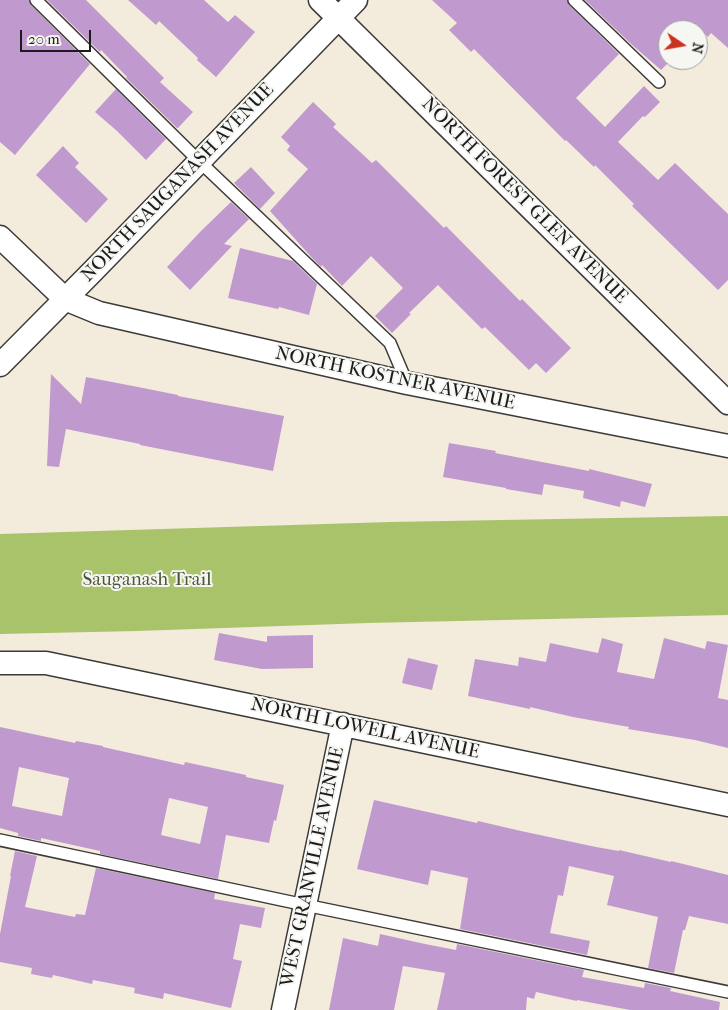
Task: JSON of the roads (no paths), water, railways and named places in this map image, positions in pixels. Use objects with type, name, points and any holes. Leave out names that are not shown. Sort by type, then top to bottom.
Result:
[{"type":"street","name":"NORTH FOREST GLEN AVENUE","points":[[320,0],[728,403]]},
{"type":"street","name":"NORTH SAUGANASH AVENUE","points":[[0,365],[356,0]]},
{"type":"street","points":[[0,237],[64,299]]},
{"type":"street","name":"NORTH KOSTNER AVENUE","points":[[64,299],[99,313],[407,383],[728,446]]},
{"type":"street","name":"NORTH LOWELL AVENUE","points":[[0,663],[46,664],[728,805]]},
{"type":"street","name":"WEST GRANVILLE AVENUE","points":[[282,1010],[343,724]]},
{"type":"lane","points":[[36,0],[199,161],[390,343],[407,383]]},
{"type":"lane","points":[[574,0],[659,82]]},
{"type":"lane","points":[[0,840],[728,992]]},
{"type":"park label","name":"Sauganash Trail","points":[[147,580]]}]
